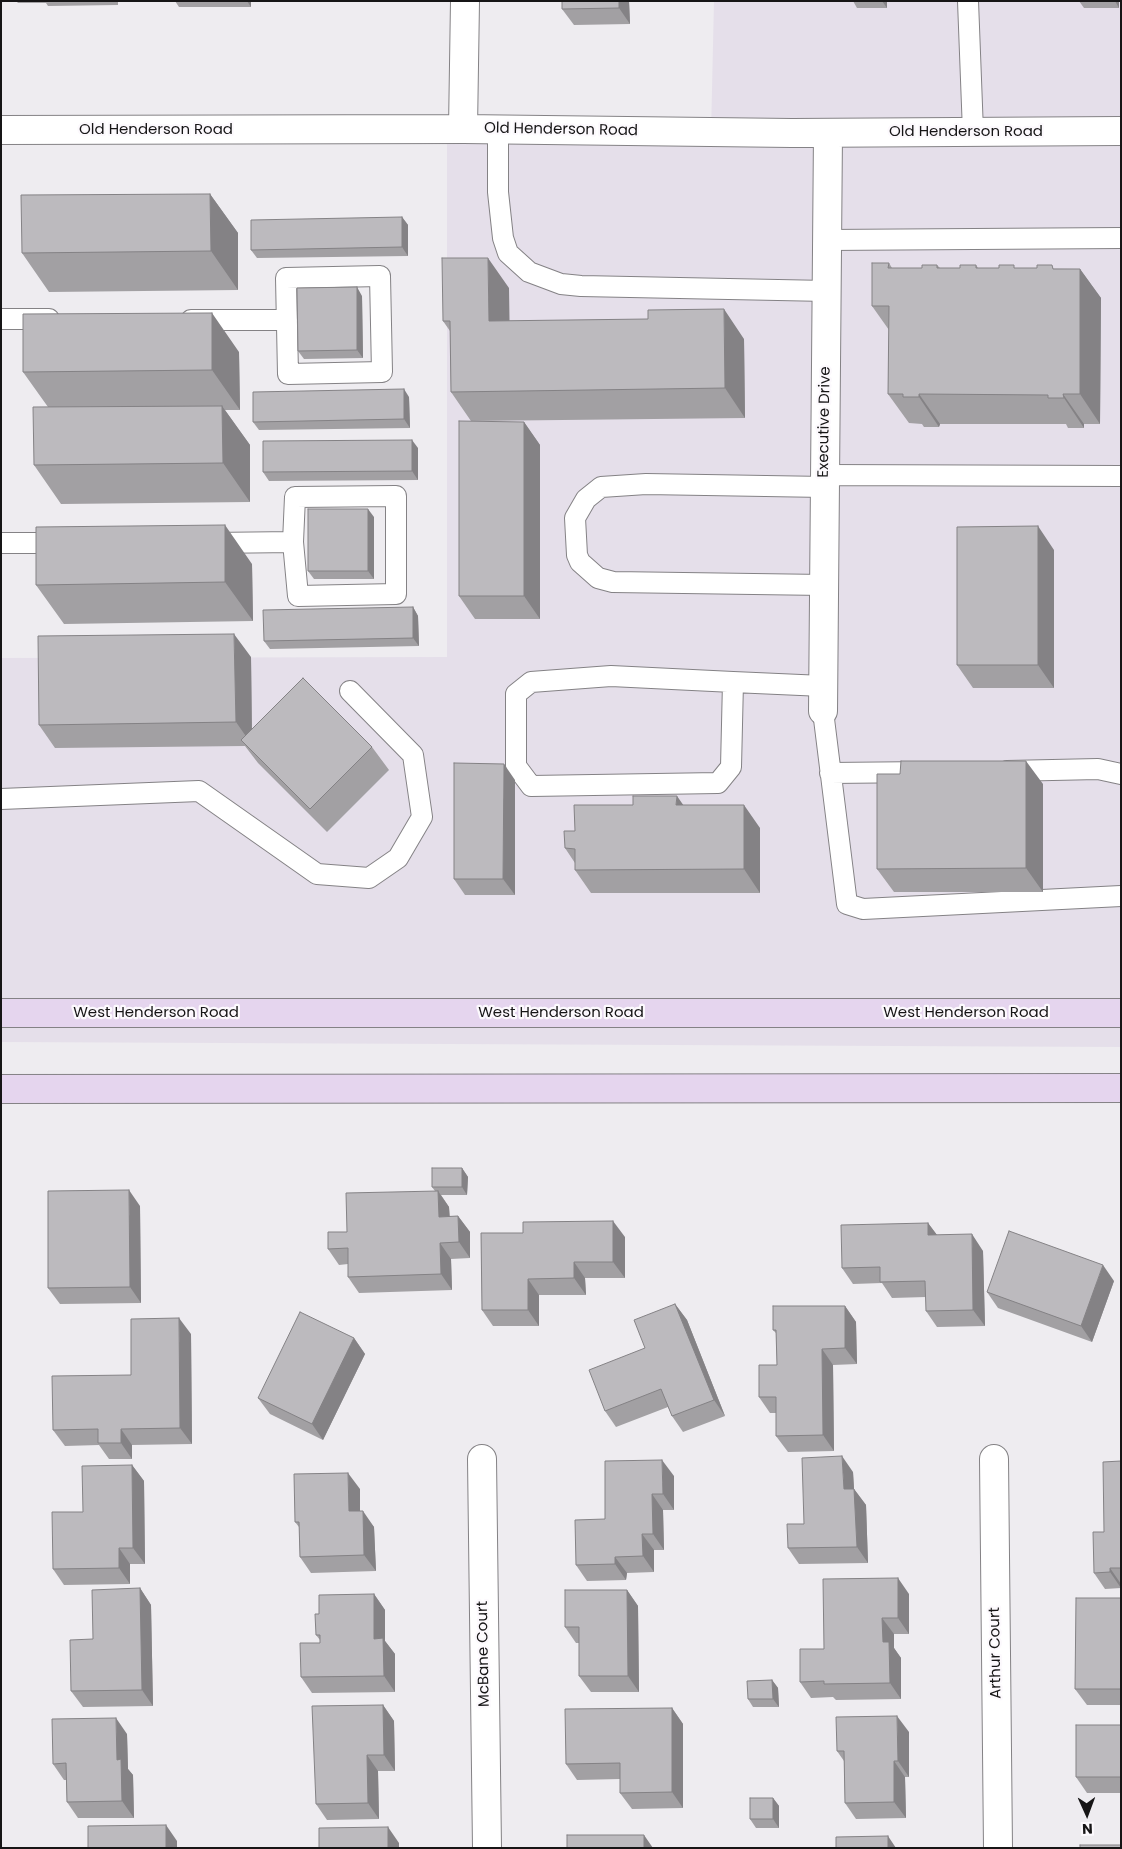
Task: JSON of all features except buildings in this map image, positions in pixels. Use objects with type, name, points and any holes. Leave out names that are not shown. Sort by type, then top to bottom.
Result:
[{"type":"main road","name":"West Henderson Road","points":[[1,1014],[1121,1013]]},
{"type":"main road","points":[[1,1089],[1121,1088]]},
{"type":"street","points":[[462,129],[464,1]]},
{"type":"street","name":"Old Henderson Road","points":[[1,130],[462,129],[828,133],[1121,131]]},
{"type":"street","name":"Executive Drive","points":[[823,699],[828,133]]},
{"type":"street","name":"McBane Court","points":[[482,1459],[487,1848]]},
{"type":"street","name":"Arthur Court","points":[[994,1459],[998,1848]]},
{"type":"lane","points":[[968,1],[973,132]]},
{"type":"lane","points":[[498,130],[499,220],[508,253],[528,272],[561,284],[581,286],[826,291]]},
{"type":"lane","points":[[827,240],[1121,238]]},
{"type":"lane","points":[[380,276],[382,372],[288,374],[287,320],[286,278],[380,276]]},
{"type":"lane","points":[[1,319],[70,319]]},
{"type":"lane","points":[[169,320],[287,320]]},
{"type":"lane","points":[[824,585],[613,582],[598,578],[580,562],[577,555],[575,518],[586,499],[601,487],[646,484],[1121,476]]},
{"type":"lane","points":[[396,496],[396,594],[298,596],[293,542],[295,497],[396,496]]},
{"type":"lane","points":[[196,543],[293,542]]},
{"type":"lane","points":[[1,543],[79,543]]},
{"type":"lane","points":[[733,682],[731,767],[718,783],[531,786],[516,766],[516,694],[531,682],[611,676],[733,682],[823,699],[846,904],[863,909],[1121,896]]},
{"type":"lane","points":[[1,799],[199,791],[317,874],[369,878],[398,858],[422,817],[413,755],[350,691]]},
{"type":"lane","points":[[989,771],[1098,769],[1121,774]]},
{"type":"lane","points":[[830,773],[949,772]]},
{"type":"shaded area","points":[[714,1],[1121,1],[1121,1047],[1,1042],[1,658],[447,657],[447,135],[711,134]]}]
